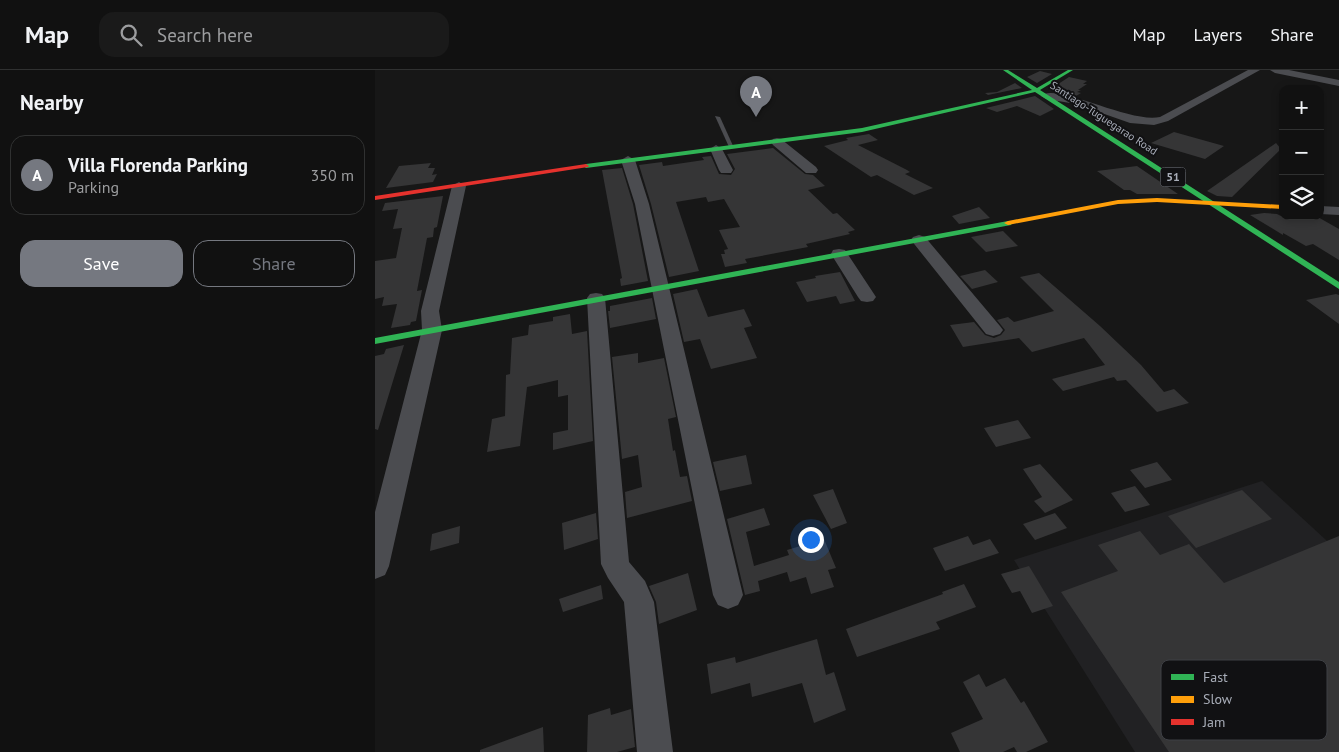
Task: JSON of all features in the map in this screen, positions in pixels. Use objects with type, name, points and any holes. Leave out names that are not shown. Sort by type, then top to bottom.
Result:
[{"type":"main road","name":"Santiago-Tuguegarao Road","points":[[1005,70],[1339,286]]},
{"type":"main road","points":[[375,198],[628,160],[861,130],[1041,93],[1071,70]]},
{"type":"main road","points":[[375,341],[660,286],[1118,202],[1151,200],[1279,208]]},
{"type":"street","points":[[1041,93],[1071,99],[1137,120],[1160,121],[1255,70]]},
{"type":"street","points":[[1275,70],[1339,83]]},
{"type":"street","points":[[777,142],[811,170]]},
{"type":"street","points":[[716,149],[726,170]]},
{"type":"street","points":[[628,160],[642,204],[727,595]]},
{"type":"street","points":[[375,566],[433,330],[430,311],[459,186]]},
{"type":"street","points":[[1324,210],[1339,211]]},
{"type":"street","points":[[919,240],[993,330]]},
{"type":"street","points":[[839,254],[867,297]]},
{"type":"street","points":[[596,298],[615,564],[619,574],[632,586],[639,602],[655,752]]},
{"type":"lane","points":[[717,117],[732,147]]},
{"type":"shaded area","points":[[1262,481],[1339,552],[1339,752],[1135,752],[1014,560]]},
{"type":"building","points":[[1040,71],[1052,74],[1037,83],[1027,77]]},
{"type":"building","points":[[1069,77],[1087,81],[1083,84],[1087,84],[1077,92],[1081,93],[1076,96],[1049,90]]},
{"type":"building","points":[[1015,83],[1022,88],[988,95],[985,93],[997,92]]},
{"type":"building","points":[[1035,96],[1054,109],[1040,116],[1017,106],[997,112],[986,108]]},
{"type":"building","points":[[1174,132],[1224,146],[1205,159],[1151,143]]},
{"type":"building","points":[[869,134],[878,140],[858,145],[907,170],[910,172],[905,174],[933,188],[914,195],[877,175],[871,177],[824,146],[848,140],[846,138]]},
{"type":"building","points":[[1276,143],[1279,147],[1279,151],[1232,197],[1217,196],[1207,191]]},
{"type":"building","points":[[773,148],[805,174],[813,175],[825,186],[808,190],[833,214],[837,213],[855,230],[848,232],[850,234],[806,244],[808,247],[745,259],[747,263],[725,267],[721,254],[725,254],[724,250],[728,249],[719,230],[740,227],[724,199],[708,202],[706,197],[676,202],[699,271],[669,277],[651,204],[639,165],[662,162],[663,166],[704,160],[702,157],[711,156],[719,174],[731,175],[735,169],[727,154]]},
{"type":"building","points":[[431,163],[428,168],[435,168],[432,175],[437,174],[433,182],[386,188],[399,166]]},
{"type":"building","points":[[1137,166],[1178,194],[1137,194],[1130,190],[1124,190],[1097,171]]},
{"type":"building","points":[[622,168],[633,204],[648,281],[621,286],[620,279],[622,278],[602,170]]},
{"type":"building","points":[[443,196],[437,227],[434,228],[433,237],[427,238],[417,291],[422,290],[416,321],[411,322],[410,325],[391,328],[397,304],[382,306],[384,297],[375,299],[375,261],[396,258],[402,228],[393,229],[398,209],[382,211],[385,203]]},
{"type":"building","points":[[979,207],[990,218],[959,224],[952,216]]},
{"type":"building","points":[[1277,214],[1279,215],[1279,220],[1323,220],[1339,229],[1339,260],[1313,244],[1306,246],[1283,233],[1283,235],[1250,215]]},
{"type":"building","points":[[1003,231],[1018,246],[986,252],[971,237]]},
{"type":"building","points":[[985,270],[998,282],[972,289],[960,276]]},
{"type":"building","points":[[840,272],[855,301],[840,304],[836,296],[807,302],[796,282],[816,278],[815,276]]},
{"type":"building","points":[[1039,273],[1141,365],[1164,392],[1174,389],[1189,403],[1157,412],[1126,380],[1117,381],[1114,377],[1063,391],[1052,379],[1105,365],[1084,338],[1032,352],[1019,338],[963,347],[950,325],[974,322],[985,335],[994,338],[1001,335],[1005,330],[997,320],[1008,317],[1014,322],[1054,311],[1020,277]]},
{"type":"building","points":[[697,289],[708,317],[744,309],[752,326],[744,328],[757,358],[711,369],[700,339],[684,342],[673,294]]},
{"type":"building","points":[[1339,295],[1339,324],[1306,300]]},
{"type":"building","points":[[652,298],[656,319],[610,328],[608,311],[610,311],[610,306]]},
{"type":"building","points":[[570,314],[572,334],[587,331],[593,441],[553,450],[553,433],[568,430],[568,395],[558,397],[558,380],[527,387],[520,446],[487,452],[492,419],[505,416],[506,375],[510,374],[512,338],[528,335],[529,325],[553,321],[553,317]]},
{"type":"building","points":[[404,345],[378,430],[375,429],[375,356],[384,354],[386,349]]},
{"type":"building","points":[[638,353],[638,363],[664,358],[676,417],[668,419],[673,451],[675,450],[680,477],[687,476],[692,501],[627,518],[625,492],[642,487],[638,455],[622,459],[612,357]]},
{"type":"building","points":[[1018,420],[1031,438],[996,447],[984,428]]},
{"type":"building","points":[[746,455],[752,484],[720,491],[713,462]]},
{"type":"building","points":[[1157,462],[1172,480],[1145,488],[1130,470]]},
{"type":"building","points":[[1040,464],[1073,500],[1045,513],[1034,501],[1042,497],[1023,469]]},
{"type":"building","points":[[1135,486],[1150,505],[1125,512],[1111,493]]},
{"type":"building","points":[[833,489],[847,523],[831,529],[813,495]]},
{"type":"building","points":[[1242,490],[1272,519],[1196,548],[1168,516]]},
{"type":"building","points":[[764,508],[770,525],[746,532],[754,566],[789,555],[787,550],[824,539],[836,568],[828,570],[834,587],[811,594],[806,577],[790,582],[787,572],[758,581],[760,591],[745,595],[727,519]]},
{"type":"building","points":[[596,513],[598,539],[564,550],[562,523]]},
{"type":"building","points":[[1055,513],[1067,528],[1035,540],[1023,524]]},
{"type":"building","points":[[460,526],[459,543],[430,551],[432,534]]},
{"type":"building","points":[[1140,531],[1160,555],[1189,544],[1224,583],[1339,536],[1339,752],[1169,752],[1061,592],[1118,571],[1098,545]]},
{"type":"building","points":[[968,536],[973,545],[990,539],[999,553],[945,571],[933,548]]},
{"type":"building","points":[[1029,566],[1053,606],[1032,613],[1020,591],[1012,593],[1001,574]]},
{"type":"building","points":[[688,573],[697,610],[659,624],[656,602],[649,586]]},
{"type":"building","points":[[964,584],[976,607],[936,622],[940,629],[857,657],[846,629],[943,594],[942,592]]},
{"type":"building","points":[[601,585],[603,599],[563,612],[559,599]]},
{"type":"building","points":[[817,639],[826,675],[834,672],[846,710],[814,723],[802,683],[752,697],[750,683],[711,694],[707,664],[735,657],[736,663]]},
{"type":"building","points":[[979,674],[986,687],[1005,678],[1021,703],[1024,701],[1048,742],[1026,752],[1017,752],[1014,747],[1003,752],[960,752],[951,733],[983,719],[963,682]]},
{"type":"building","points":[[610,708],[611,715],[631,709],[635,747],[617,752],[587,752],[588,715]]},
{"type":"building","points":[[543,727],[544,752],[480,752],[480,750]]},
{"type":"traffic: fast","points":[[1005,70],[1339,286]]},
{"type":"traffic: fast","points":[[586,166],[862,130],[1037,90],[1071,70]]},
{"type":"traffic: fast","points":[[375,341],[1008,223]]},
{"type":"traffic: slow","points":[[1008,223],[1118,202],[1157,200],[1279,207]]},
{"type":"traffic: jam","points":[[375,198],[586,166]]},
{"type":"place","name":"Villa Florenda Parking","points":[[756,117]]}]
